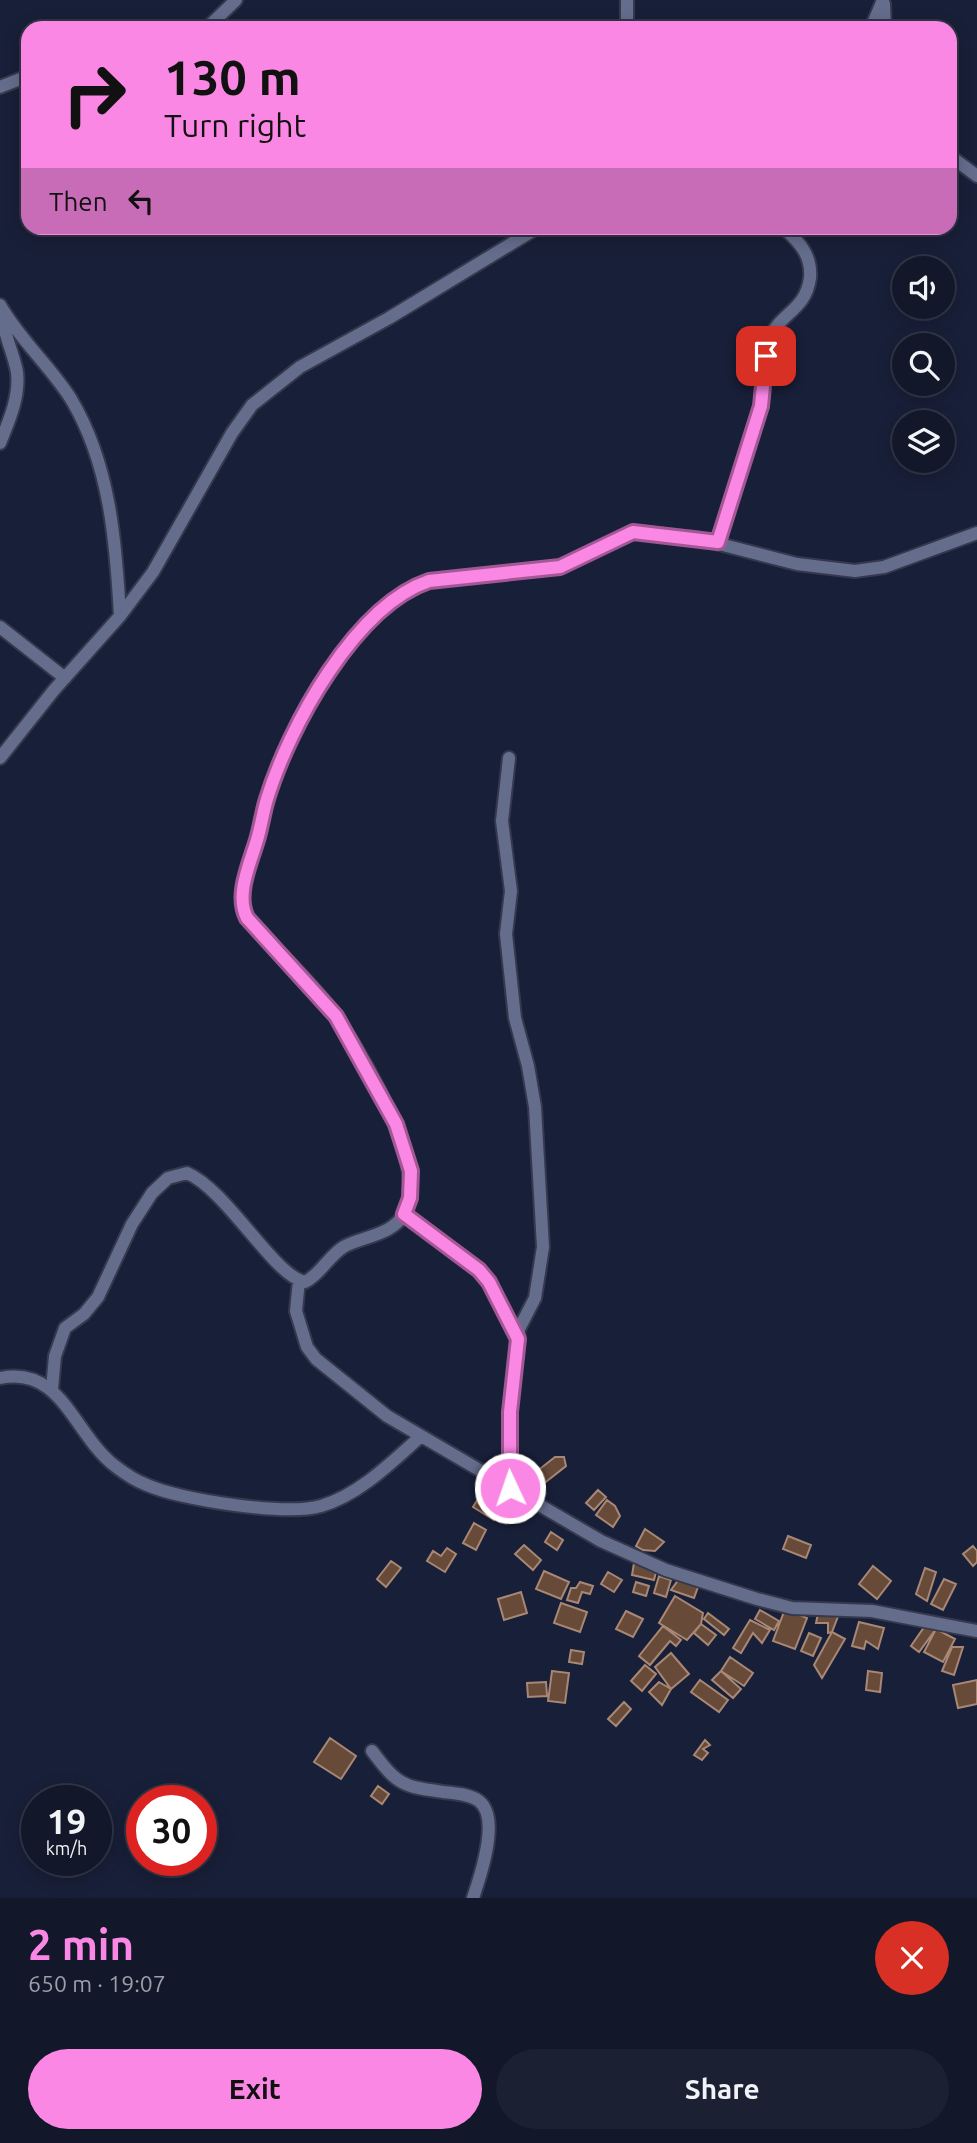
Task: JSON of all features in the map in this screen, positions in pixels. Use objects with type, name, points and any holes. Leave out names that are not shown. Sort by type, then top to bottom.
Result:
[{"type":"street","points":[[214,21],[236,0]]},
{"type":"street","points":[[627,0],[627,21]]},
{"type":"street","points":[[874,21],[884,0]]},
{"type":"street","points":[[884,0],[885,21]]},
{"type":"street","points":[[0,87],[21,78]]},
{"type":"street","points":[[957,161],[977,176]]},
{"type":"street","points":[[0,758],[65,678],[120,617],[153,572],[232,433],[251,405],[300,367],[389,318],[525,235]]},
{"type":"street","points":[[718,542],[761,406],[769,340],[778,326],[799,307],[808,287],[810,267],[807,255],[791,235]]},
{"type":"street","points":[[1,307],[71,401],[93,449],[106,492],[117,553],[120,617]]},
{"type":"street","points":[[0,443],[14,405],[17,382],[5,336],[1,307]]},
{"type":"street","points":[[52,1389],[60,1335],[98,1297],[141,1208],[168,1178],[187,1173],[205,1183],[284,1269],[299,1280],[310,1279],[340,1249],[387,1230],[404,1214],[410,1198],[411,1171],[396,1124],[336,1016],[243,909],[246,880],[268,798],[282,760],[329,672],[354,635],[390,602],[413,586],[429,581],[560,567],[633,532],[718,542],[797,564],[855,570],[884,567],[977,533]]},
{"type":"street","points":[[0,627],[65,678]]},
{"type":"street","points":[[509,758],[502,821],[511,891],[506,934],[513,1006],[535,1107],[543,1247],[535,1297],[523,1317],[518,1339],[510,1424],[510,1488]]},
{"type":"street","points":[[404,1214],[479,1270],[489,1282],[518,1339]]},
{"type":"street","points":[[299,1280],[296,1311],[311,1354],[387,1416],[625,1554],[757,1600],[792,1608],[872,1611],[977,1631]]},
{"type":"street","points":[[0,1378],[12,1376],[32,1379],[52,1389],[88,1440],[115,1466],[147,1485],[234,1504],[267,1507],[323,1506],[343,1497],[389,1465],[421,1436]]},
{"type":"street","points":[[372,1751],[398,1780],[419,1789],[478,1799],[484,1806],[489,1820],[487,1844],[473,1898]]},
{"type":"building","points":[[555,1457],[564,1457],[566,1466],[542,1485],[536,1472]]},
{"type":"building","points":[[598,1490],[606,1497],[594,1510],[586,1503]]},
{"type":"building","points":[[492,1492],[501,1497],[496,1505],[501,1508],[494,1520],[473,1507],[481,1494],[488,1498]]},
{"type":"building","points":[[607,1500],[615,1506],[620,1516],[613,1527],[596,1515]]},
{"type":"building","points":[[474,1523],[486,1530],[476,1550],[463,1543]]},
{"type":"building","points":[[645,1529],[664,1542],[655,1551],[636,1546]]},
{"type":"building","points":[[551,1532],[563,1540],[557,1550],[545,1542]]},
{"type":"building","points":[[788,1536],[811,1545],[806,1558],[783,1549]]},
{"type":"building","points":[[524,1545],[541,1560],[533,1570],[515,1554]]},
{"type":"building","points":[[973,1546],[977,1551],[977,1562],[973,1566],[963,1554]]},
{"type":"building","points":[[447,1548],[456,1554],[445,1572],[427,1561],[433,1551],[441,1556]]},
{"type":"building","points":[[391,1561],[401,1568],[386,1587],[377,1579]]},
{"type":"building","points":[[634,1563],[657,1568],[654,1580],[632,1575]]},
{"type":"building","points":[[873,1566],[891,1581],[877,1599],[859,1584]]},
{"type":"building","points":[[925,1568],[936,1572],[927,1601],[916,1594]]},
{"type":"building","points":[[544,1571],[569,1582],[561,1599],[536,1589]]},
{"type":"building","points":[[608,1572],[622,1580],[614,1592],[601,1584]]},
{"type":"building","points":[[659,1576],[671,1580],[666,1597],[654,1593]]},
{"type":"building","points":[[679,1579],[698,1587],[694,1598],[671,1590]]},
{"type":"building","points":[[944,1579],[956,1584],[943,1610],[931,1604]]},
{"type":"building","points":[[580,1582],[593,1586],[590,1594],[582,1592],[578,1603],[567,1600],[571,1588],[576,1588]]},
{"type":"building","points":[[636,1582],[649,1586],[646,1596],[633,1592]]},
{"type":"building","points":[[521,1592],[527,1613],[504,1620],[498,1599]]},
{"type":"building","points":[[675,1596],[703,1613],[701,1624],[687,1640],[659,1623]]},
{"type":"building","points":[[561,1603],[587,1612],[580,1632],[554,1623]]},
{"type":"building","points":[[785,1609],[807,1618],[795,1649],[773,1641]]},
{"type":"building","points":[[819,1609],[839,1614],[832,1632],[828,1633],[828,1623],[816,1623]]},
{"type":"building","points":[[760,1610],[779,1621],[774,1630],[755,1619]]},
{"type":"building","points":[[626,1611],[643,1619],[633,1637],[616,1629]]},
{"type":"building","points":[[708,1613],[729,1629],[724,1635],[704,1619]]},
{"type":"building","points":[[750,1620],[770,1630],[762,1643],[753,1633],[741,1653],[733,1648]]},
{"type":"building","points":[[859,1622],[884,1628],[878,1649],[866,1641],[864,1649],[852,1646]]},
{"type":"building","points":[[927,1623],[936,1629],[919,1652],[911,1646]]},
{"type":"building","points":[[701,1624],[716,1635],[708,1645],[694,1633]]},
{"type":"building","points":[[663,1626],[681,1640],[676,1646],[670,1641],[650,1665],[639,1656]]},
{"type":"building","points":[[936,1629],[955,1639],[943,1662],[924,1652]]},
{"type":"building","points":[[832,1632],[845,1639],[822,1678],[814,1665]]},
{"type":"building","points":[[809,1633],[821,1638],[813,1656],[801,1651]]},
{"type":"building","points":[[952,1647],[963,1647],[954,1675],[942,1671]]},
{"type":"building","points":[[571,1650],[584,1652],[582,1664],[569,1662]]},
{"type":"building","points":[[671,1653],[689,1674],[671,1689],[655,1667]]},
{"type":"building","points":[[730,1657],[753,1673],[744,1686],[721,1671]]},
{"type":"building","points":[[645,1665],[656,1674],[642,1691],[631,1681]]},
{"type":"building","points":[[552,1671],[569,1673],[565,1703],[548,1701]]},
{"type":"building","points":[[721,1671],[741,1689],[733,1698],[712,1680]]},
{"type":"building","points":[[868,1671],[882,1673],[880,1692],[866,1690]]},
{"type":"building","points":[[700,1680],[728,1700],[719,1712],[691,1692]]},
{"type":"building","points":[[977,1680],[977,1704],[958,1708],[953,1685]]},
{"type":"building","points":[[546,1682],[547,1696],[528,1697],[527,1683]]},
{"type":"building","points":[[659,1682],[671,1689],[662,1705],[649,1692]]},
{"type":"building","points":[[624,1702],[631,1709],[616,1726],[608,1719]]},
{"type":"building","points":[[330,1738],[356,1756],[341,1779],[314,1762]]},
{"type":"building","points":[[705,1740],[710,1745],[703,1749],[708,1753],[702,1760],[694,1755]]},
{"type":"building","points":[[378,1786],[389,1794],[382,1804],[371,1796]]},
{"type":"route","points":[[510,1488],[510,1412],[518,1339],[489,1282],[479,1270],[404,1214],[410,1198],[411,1171],[396,1124],[336,1016],[247,918],[241,900],[268,798],[282,760],[329,672],[354,635],[390,602],[413,586],[429,581],[560,567],[633,532],[718,542],[761,406],[766,378],[766,356]]}]
